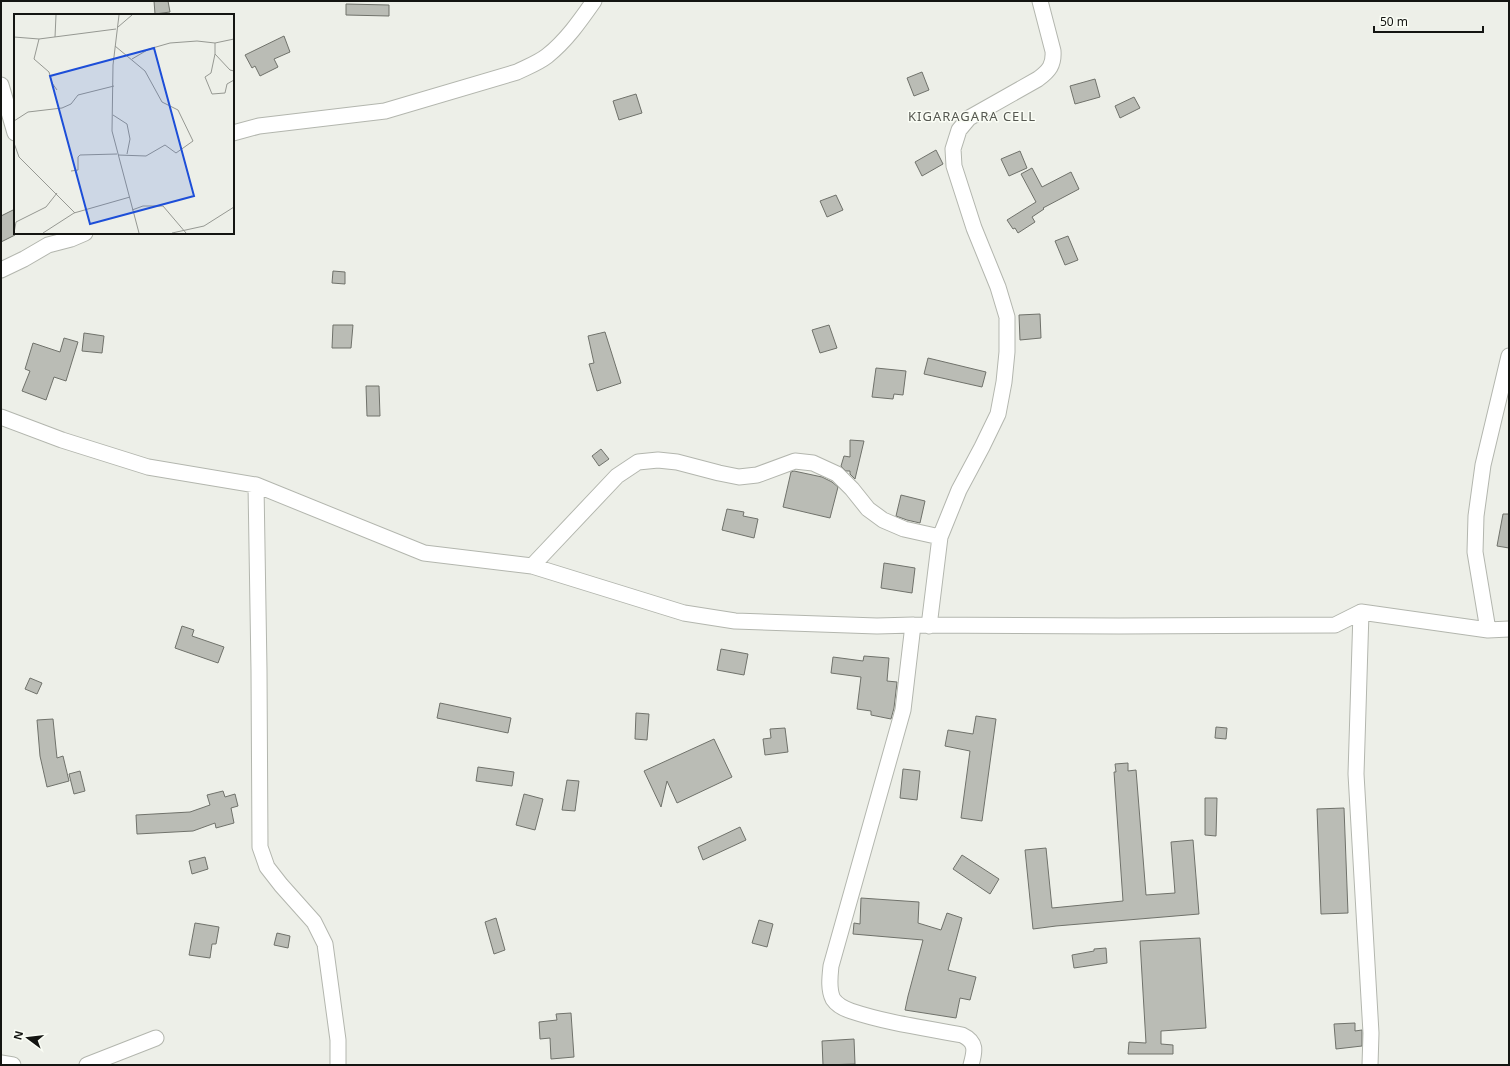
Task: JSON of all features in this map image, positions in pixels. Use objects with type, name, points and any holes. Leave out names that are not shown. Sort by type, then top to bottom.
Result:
[{"type":"street","points":[[234,134],[259,126],[384,110],[415,103],[517,72],[547,56],[575,28],[594,1]]},
{"type":"street","points":[[929,626],[940,537],[958,490],[982,448],[998,414],[1004,382],[1007,352],[1007,317],[998,286],[974,228],[954,166],[953,149],[959,130],[969,118],[1038,79],[1047,73],[1052,66],[1054,59],[1053,51],[1040,1]]},
{"type":"street","points":[[1,85],[14,130]]},
{"type":"street","points":[[1,270],[24,260],[46,239],[71,239],[83,234]]},
{"type":"street","points":[[1488,630],[1475,552],[1476,516],[1483,465],[1509,356]]},
{"type":"street","points":[[1,417],[62,440],[148,467],[256,485],[424,553],[532,566],[684,613],[735,621],[876,626],[1336,625],[1360,612],[1488,630],[1509,629]]},
{"type":"street","points":[[532,566],[617,476],[638,462],[658,460],[677,462],[740,477],[757,475],[795,461],[813,463],[837,474],[852,489],[868,509],[883,520],[904,529],[940,537]]},
{"type":"street","points":[[256,485],[260,847],[267,867],[314,922],[325,944],[338,1040],[338,1065]]},
{"type":"street","points":[[1360,612],[1356,774],[1371,1034],[1370,1065]]},
{"type":"street","points":[[913,625],[903,710],[831,966],[829,980],[830,990],[833,999],[849,1011],[899,1023],[962,1035],[969,1038],[974,1045],[971,1065]]},
{"type":"street","points":[[87,1065],[156,1038]]},
{"type":"street","points":[[1,1063],[13,1065]]},
{"type":"building","points":[[154,1],[168,1],[170,12],[155,14]]},
{"type":"building","points":[[346,4],[389,5],[389,16],[346,15]]},
{"type":"building","points":[[284,36],[290,52],[274,59],[278,67],[260,76],[255,66],[252,68],[245,55]]},
{"type":"building","points":[[922,72],[929,90],[914,96],[907,78]]},
{"type":"building","points":[[1095,79],[1100,97],[1075,104],[1070,86]]},
{"type":"building","points":[[636,94],[642,113],[619,120],[613,101]]},
{"type":"building","points":[[1134,97],[1140,108],[1120,118],[1115,106]]},
{"type":"building","points":[[936,150],[943,164],[922,176],[915,162]]},
{"type":"building","points":[[1020,151],[1027,168],[1009,176],[1001,159]]},
{"type":"building","points":[[1032,168],[1042,187],[1071,172],[1079,189],[1043,208],[1044,209],[1032,217],[1035,222],[1018,233],[1015,228],[1013,229],[1007,220],[1036,202],[1021,174]]},
{"type":"building","points":[[836,195],[843,210],[827,217],[820,201]]},
{"type":"building","points":[[14,210],[15,235],[1,242],[1,216]]},
{"type":"building","points":[[1068,236],[1078,260],[1065,265],[1055,241]]},
{"type":"building","points":[[333,271],[345,272],[345,284],[332,283]]},
{"type":"building","points":[[1040,314],[1041,338],[1020,340],[1019,315]]},
{"type":"building","points":[[333,325],[353,325],[351,348],[332,348]]},
{"type":"building","points":[[829,325],[837,348],[820,353],[812,330]]},
{"type":"building","points":[[605,332],[621,383],[597,391],[589,364],[594,363],[588,336]]},
{"type":"building","points":[[84,333],[104,336],[102,353],[82,351]]},
{"type":"building","points":[[64,338],[78,342],[66,381],[54,377],[46,400],[22,391],[30,371],[25,369],[33,343],[60,352]]},
{"type":"building","points":[[928,358],[986,372],[982,387],[924,374]]},
{"type":"building","points":[[876,368],[906,371],[903,395],[894,394],[893,399],[872,397]]},
{"type":"building","points":[[366,386],[379,386],[380,416],[367,416]]},
{"type":"building","points":[[850,440],[864,441],[855,479],[850,474],[850,471],[846,471],[841,466],[844,456],[850,457]]},
{"type":"building","points":[[601,449],[609,459],[599,466],[592,456]]},
{"type":"building","points":[[794,471],[822,477],[838,487],[830,518],[783,507],[791,472]]},
{"type":"building","points":[[901,495],[925,501],[920,523],[896,516]]},
{"type":"building","points":[[727,509],[744,512],[743,516],[758,519],[754,538],[722,530]]},
{"type":"building","points":[[1503,514],[1509,514],[1509,548],[1497,546]]},
{"type":"building","points":[[884,563],[915,568],[912,593],[881,588]]},
{"type":"building","points":[[182,626],[194,630],[192,636],[224,647],[218,663],[175,648]]},
{"type":"building","points":[[721,649],[748,654],[744,675],[717,670]]},
{"type":"building","points":[[864,656],[889,658],[887,681],[897,682],[894,708],[891,719],[871,715],[871,711],[857,709],[861,677],[831,673],[833,657],[863,661]]},
{"type":"building","points":[[30,678],[42,683],[37,694],[25,689]]},
{"type":"building","points":[[440,703],[511,718],[508,733],[437,718]]},
{"type":"building","points":[[636,713],[649,714],[647,740],[635,739]]},
{"type":"building","points":[[976,716],[996,719],[982,821],[961,818],[970,751],[945,746],[948,730],[973,734]]},
{"type":"building","points":[[53,719],[57,758],[63,756],[69,781],[47,787],[40,756],[37,720]]},
{"type":"building","points":[[1216,727],[1227,728],[1226,739],[1215,738]]},
{"type":"building","points":[[785,728],[788,752],[765,755],[763,739],[771,738],[770,729]]},
{"type":"building","points":[[714,739],[732,777],[677,803],[667,781],[661,807],[644,771]]},
{"type":"building","points":[[1128,763],[1128,771],[1136,770],[1146,895],[1175,893],[1171,842],[1193,840],[1199,914],[1033,929],[1025,850],[1046,848],[1052,908],[1123,901],[1114,772],[1116,772],[1115,764]]},
{"type":"building","points":[[478,767],[514,772],[512,786],[476,781]]},
{"type":"building","points":[[903,769],[920,771],[917,800],[900,798]]},
{"type":"building","points":[[80,771],[85,791],[74,794],[69,774]]},
{"type":"building","points":[[567,780],[579,781],[575,811],[562,810]]},
{"type":"building","points":[[223,791],[225,797],[235,794],[238,806],[231,808],[234,823],[216,828],[215,823],[193,831],[137,834],[136,815],[190,812],[210,805],[207,795]]},
{"type":"building","points":[[524,794],[543,799],[535,830],[516,825]]},
{"type":"building","points":[[1205,798],[1217,798],[1216,836],[1205,835]]},
{"type":"building","points":[[1344,808],[1348,913],[1321,914],[1317,809]]},
{"type":"building","points":[[740,827],[746,840],[703,860],[698,847]]},
{"type":"building","points":[[962,855],[999,879],[990,894],[953,869]]},
{"type":"building","points":[[205,857],[208,869],[192,874],[189,861]]},
{"type":"building","points":[[861,898],[919,902],[918,923],[941,930],[947,913],[962,918],[948,970],[976,977],[970,1000],[960,998],[956,1018],[905,1010],[923,940],[853,934],[854,923],[860,924]]},
{"type":"building","points":[[496,918],[505,950],[494,954],[485,922]]},
{"type":"building","points":[[759,920],[773,924],[767,947],[752,943]]},
{"type":"building","points":[[195,923],[219,927],[216,944],[212,944],[210,958],[189,955]]},
{"type":"building","points":[[277,933],[290,936],[288,948],[274,945]]},
{"type":"building","points":[[1200,938],[1206,1028],[1161,1031],[1161,1044],[1173,1045],[1173,1054],[1128,1054],[1129,1042],[1146,1043],[1140,941]]},
{"type":"building","points":[[1106,948],[1107,963],[1074,968],[1072,955],[1094,951],[1094,949]]},
{"type":"building","points":[[571,1013],[574,1057],[551,1059],[550,1038],[540,1039],[539,1022],[557,1020],[556,1014]]},
{"type":"building","points":[[1355,1023],[1355,1031],[1362,1030],[1362,1046],[1336,1049],[1334,1024]]},
{"type":"building","points":[[854,1039],[855,1064],[823,1065],[822,1041]]},
{"type":"district","name":"KIGARAGARA CELL","points":[[972,116]]}]
